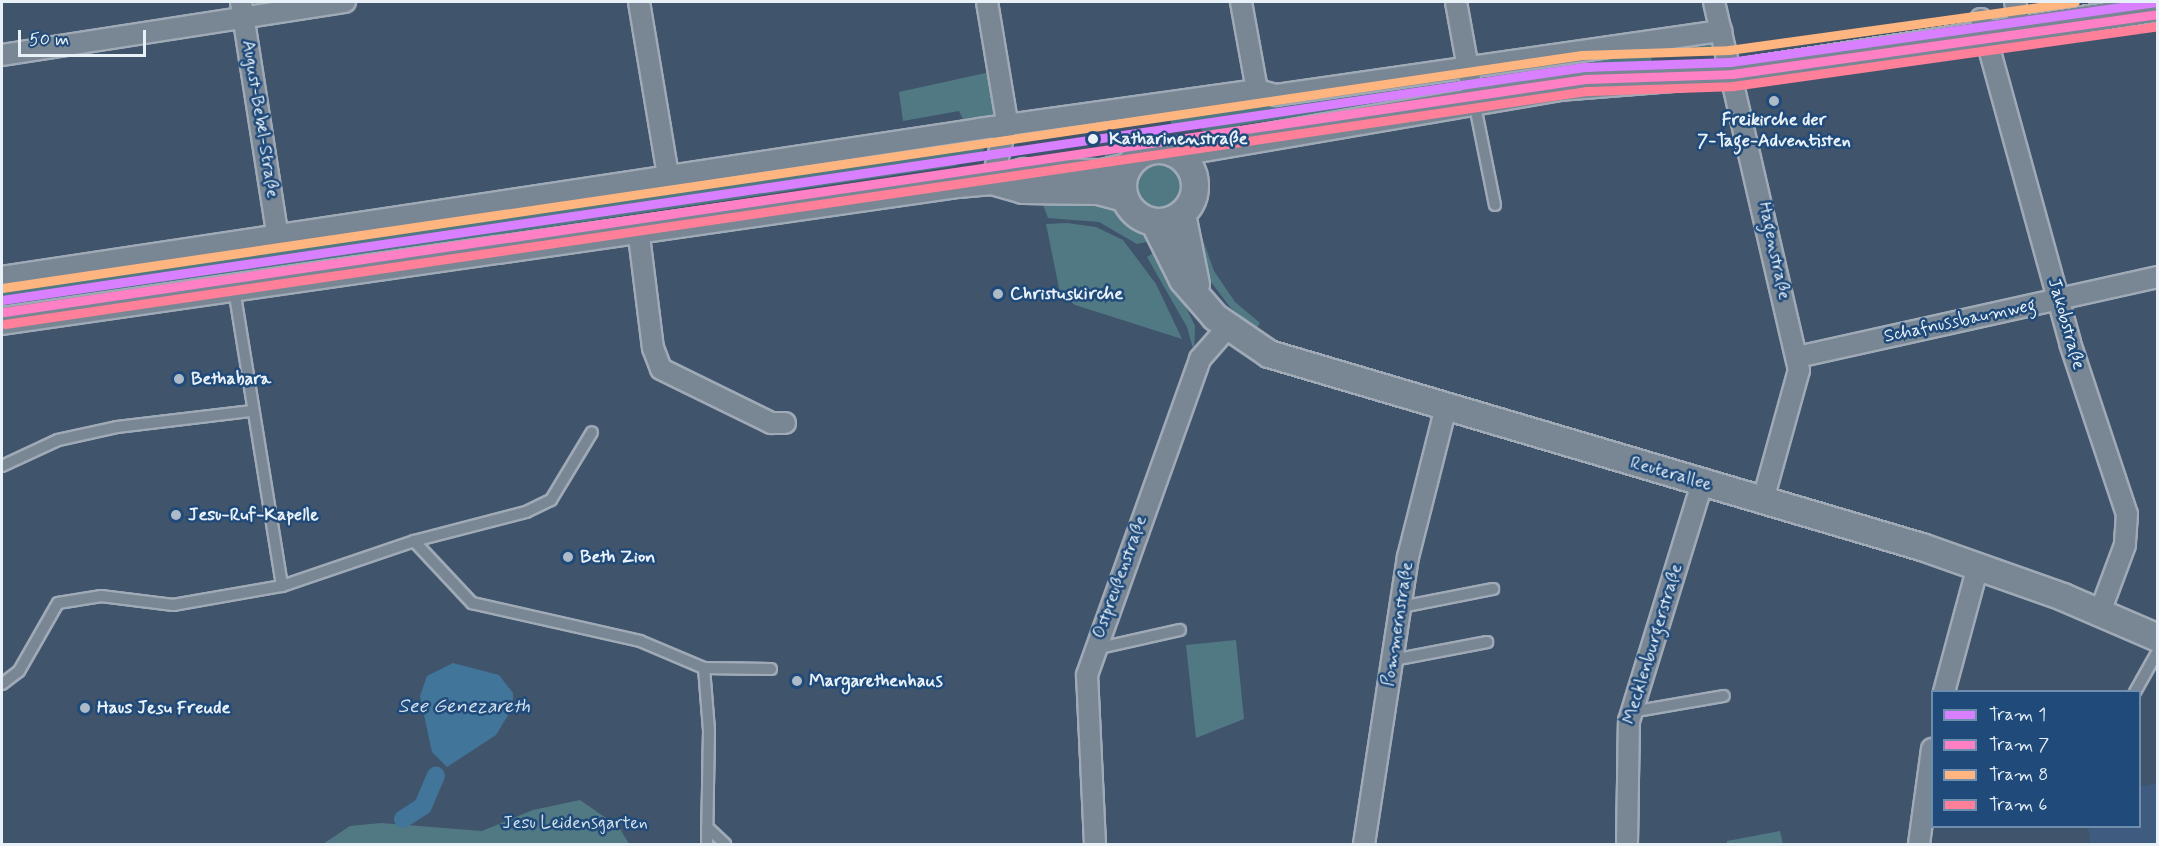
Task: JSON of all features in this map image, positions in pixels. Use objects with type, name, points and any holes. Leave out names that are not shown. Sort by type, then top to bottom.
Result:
[{"type":"street","points":[[2,55],[243,10],[345,2]]},
{"type":"street","points":[[639,2],[668,176]]},
{"type":"street","points":[[987,2],[1006,128],[992,181]]},
{"type":"street","points":[[1241,2],[1257,90]]},
{"type":"street","points":[[1456,2],[1474,101]]},
{"type":"street","name":"Hagenstraße","points":[[1714,2],[1731,64],[1797,357],[1798,376],[1763,500]]},
{"type":"street","points":[[2,321],[638,228],[992,181],[1024,172],[1102,173],[1128,167],[1154,150],[1174,153],[1241,146],[1314,125],[1983,26],[2018,14],[2115,2]]},
{"type":"street","points":[[2018,14],[2157,8]]},
{"type":"street","name":"August-Bebel-Straße","points":[[243,10],[278,237]]},
{"type":"street","name":"Jakobstraße","points":[[1983,26],[2058,300],[2128,521],[2125,545],[2100,612]]},
{"type":"street","points":[[2,277],[1257,90],[1276,95],[1721,31]]},
{"type":"street","points":[[1195,180],[1241,146]]},
{"type":"street","points":[[1128,167],[1125,198],[1136,214],[1154,222],[1182,214],[1192,202],[1195,180],[1174,153]]},
{"type":"street","points":[[992,181],[1023,190],[1098,191],[1125,198]]},
{"type":"street","name":"Reuterallee","points":[[1182,214],[1198,294]]},
{"type":"street","name":"Reuterallee","points":[[1154,222],[1176,268],[1227,328],[1269,354],[1978,566],[2100,612],[2157,638]]},
{"type":"street","points":[[638,228],[653,348],[661,369],[771,423],[785,423]]},
{"type":"street","name":"Schafnussbaumweg","points":[[1797,357],[2157,277]]},
{"type":"street","name":"Ostpreußenstraße","points":[[1095,844],[1086,696],[1095,649],[1200,359],[1227,328]]},
{"type":"street","name":"Pommernstraße","points":[[1364,844],[1417,516],[1446,407]]},
{"type":"street","name":"Mecklenburgerstraße","points":[[1627,844],[1625,743],[1631,712],[1702,483]]},
{"type":"street","points":[[1945,690],[1978,566]]},
{"type":"street","points":[[1919,844],[1931,756]]},
{"type":"lane","points":[[1474,101],[1495,205]]},
{"type":"lane","points":[[234,288],[282,586]]},
{"type":"lane","points":[[2,466],[58,440],[165,420],[252,411]]},
{"type":"lane","points":[[2,684],[19,671],[57,603],[100,596],[173,604],[282,586],[414,541],[551,500],[592,432]]},
{"type":"lane","points":[[414,541],[472,603],[640,641],[704,668],[771,669]]},
{"type":"lane","points":[[1401,607],[1493,589]]},
{"type":"lane","points":[[1095,649],[1180,630]]},
{"type":"lane","points":[[1393,660],[1487,642]]},
{"type":"lane","points":[[2136,690],[2157,651]]},
{"type":"lane","points":[[704,668],[707,844]]},
{"type":"lane","points":[[1631,712],[1724,696]]},
{"type":"lane","points":[[707,827],[725,844]]},
{"type":"shaded area","points":[[2157,783],[2157,844],[2091,844],[2088,828],[2141,828],[2141,787]]},
{"type":"green space","points":[[1713,38],[1715,49],[1710,54],[1653,54],[1650,64],[1490,88],[1487,83],[1485,71]]},
{"type":"green space","points":[[990,72],[996,110],[991,120],[966,125],[959,111],[903,121],[899,92]]},
{"type":"green space","points":[[1457,75],[1455,93],[1240,125],[1241,134],[1208,142],[1200,126],[1172,130],[1169,111]]},
{"type":"green space","points":[[993,134],[982,152],[955,166],[2,309],[2,285]]},
{"type":"green space","points":[[1165,139],[1166,142],[1142,145],[1106,163],[1104,148]]},
{"type":"green space","points":[[1159,163],[1174,170],[1181,185],[1174,200],[1159,207],[1144,200],[1137,185],[1144,170]]},
{"type":"green space","points":[[1040,197],[1102,199],[1144,226],[1155,240],[1137,244],[1099,222],[1048,218]]},
{"type":"green space","points":[[1067,223],[1096,227],[1123,240],[1156,284],[1182,339],[1075,305],[1060,293],[1046,224]]},
{"type":"green space","points":[[1202,237],[1214,271],[1235,302],[1260,323],[1256,329],[1230,307],[1205,274],[1190,241]]},
{"type":"green space","points":[[1158,250],[1195,326],[1194,352],[1187,327],[1147,257]]},
{"type":"green space","points":[[1236,640],[1244,719],[1196,738],[1186,645]]},
{"type":"green space","name":"Jesu Leidensgarten","points":[[580,800],[619,827],[629,844],[323,844],[350,826],[381,823],[482,831],[533,810]]},
{"type":"green space","points":[[1780,831],[1783,844],[1727,844],[1727,841]]},
{"type":"water","name":"See Genezareth","points":[[453,663],[499,675],[513,693],[513,707],[496,735],[447,767],[432,752],[420,696],[427,676]]},
{"type":"waterway","points":[[403,819],[423,806],[436,776]]},
{"type":"tram line","name":"8","points":[[2,288],[1582,55],[1729,50],[2075,2]]},
{"type":"tram line","name":"1","points":[[2,300],[1584,67],[1730,62],[2158,2]]},
{"type":"tram line","name":"7","points":[[4,312],[1585,79],[1732,74],[2158,14]]},
{"type":"tram line","name":"6","points":[[5,324],[1586,91],[1733,86],[2158,26]]},
{"type":"place","name":"Freikirche der 7-Tage-Adventisten","points":[[1774,101]]},
{"type":"place","name":"Katharinenstraße","points":[[1093,139]]},
{"type":"place","name":"Christuskirche","points":[[998,294]]},
{"type":"place","name":"Bethabara","points":[[179,379]]},
{"type":"place","name":"Jesu-Ruf-Kapelle","points":[[176,515]]},
{"type":"place","name":"Beth Zion","points":[[568,557]]},
{"type":"place","name":"Margarethenhaus","points":[[797,681]]},
{"type":"place","name":"Haus Jesu Freude","points":[[85,708]]}]
